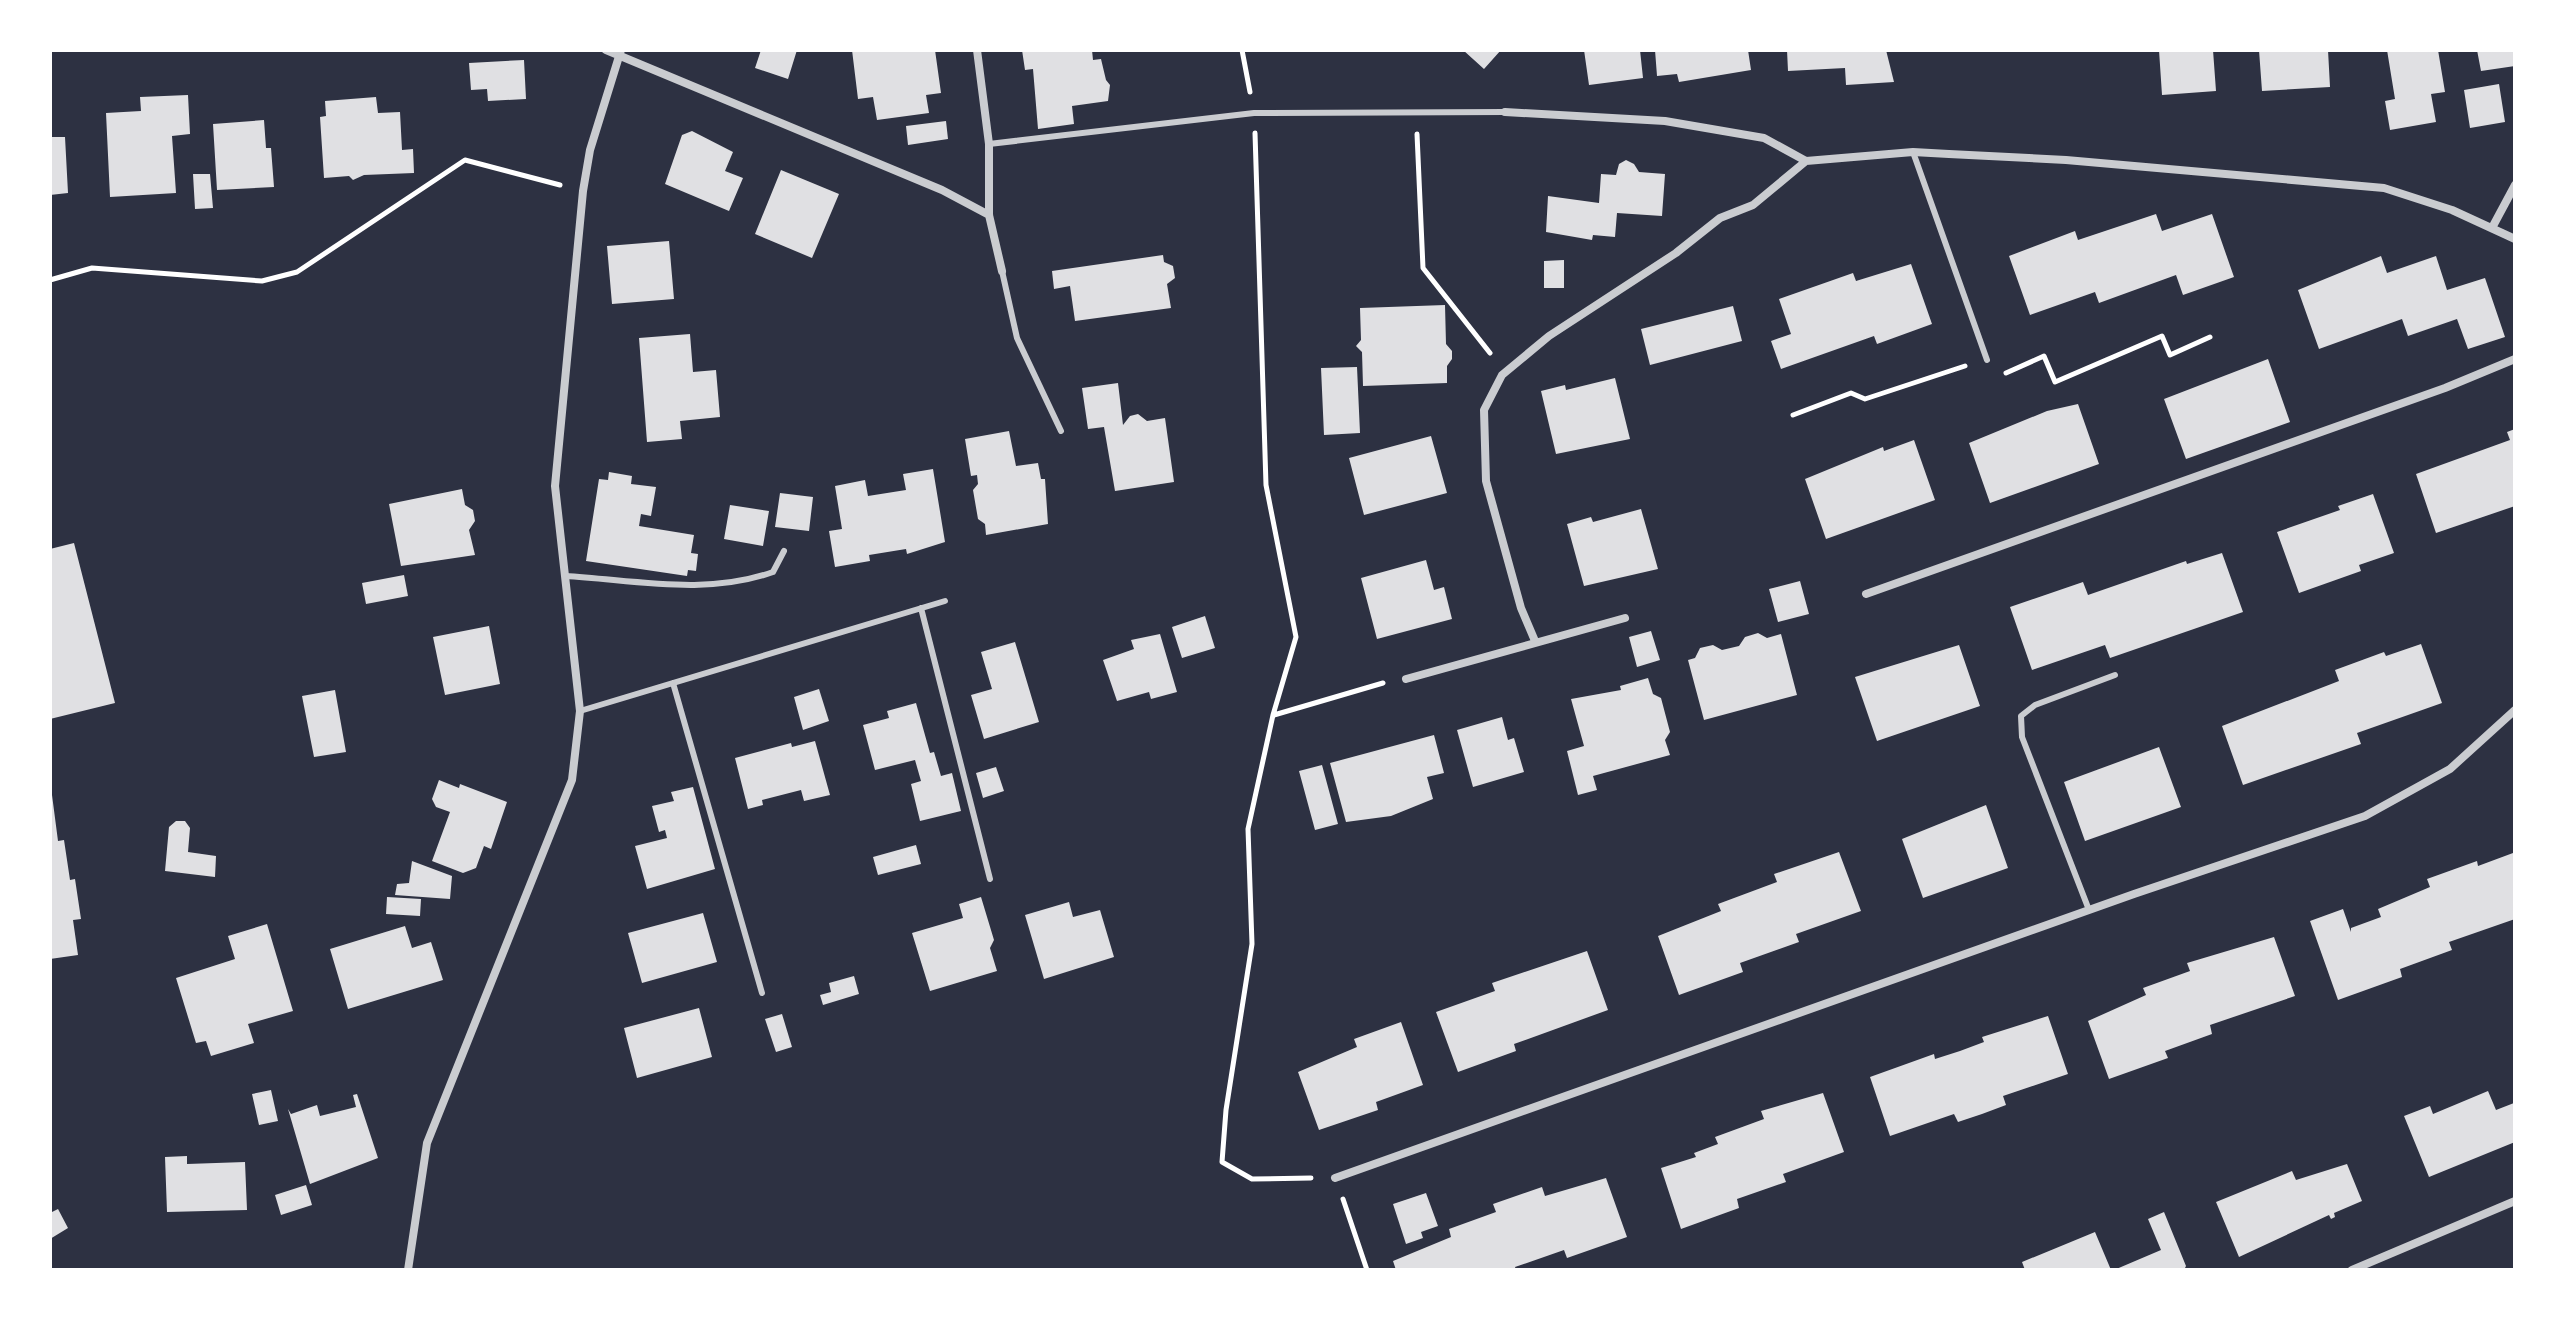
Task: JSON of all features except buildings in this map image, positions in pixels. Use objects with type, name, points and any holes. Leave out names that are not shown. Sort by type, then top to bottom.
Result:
[{"type":"street","points":[[606,50],[942,190],[989,215]]},
{"type":"street","points":[[977,50],[989,144],[989,215],[1002,271]]},
{"type":"street","points":[[408,1270],[427,1143],[572,780],[580,711],[555,486],[583,191],[590,150],[620,54]]},
{"type":"street","points":[[1505,112],[1665,121],[1764,138],[1806,161],[1913,152],[2066,160],[2384,188],[2493,226],[2515,239]]},
{"type":"street","points":[[1535,641],[1521,608],[1486,481],[1484,410],[1502,375],[1549,336],[1676,253],[1720,218],[1753,205],[1806,161]]},
{"type":"street","points":[[2493,226],[2515,185]]},
{"type":"street","points":[[1866,594],[2445,388],[2515,359]]},
{"type":"street","points":[[1406,679],[1625,618]]},
{"type":"street","points":[[1335,1178],[2089,910],[2365,816],[2450,769],[2515,710]]},
{"type":"street","points":[[2352,1270],[2515,1201]]},
{"type":"lane","points":[[989,144],[1254,113],[1505,112]]},
{"type":"lane","points":[[1913,152],[1987,360]]},
{"type":"lane","points":[[1002,271],[1017,338],[1061,431]]},
{"type":"lane","points":[[565,576],[680,585],[723,585],[773,572],[784,551]]},
{"type":"lane","points":[[580,711],[945,601]]},
{"type":"lane","points":[[921,608],[990,879]]},
{"type":"lane","points":[[2089,910],[2022,737],[2021,716],[2035,705],[2115,675]]},
{"type":"lane","points":[[673,683],[762,993]]},
{"type":"path","points":[[1242,50],[1254,113],[1266,485],[1296,637],[1273,715],[1248,829],[1252,944],[1226,1110],[1222,1162],[1252,1179],[1335,1178],[1367,1270]]},
{"type":"path","points":[[1415,111],[1423,268],[1469,323],[1502,375]]},
{"type":"path","points":[[50,280],[92,268],[262,281],[297,272],[465,160],[583,191]]},
{"type":"path","points":[[1793,415],[1851,393],[1865,399],[1987,360],[2005,373],[2044,356],[2055,382],[2162,336],[2170,355],[2210,337]]},
{"type":"path","points":[[1273,715],[1374,684],[1406,679]]}]
